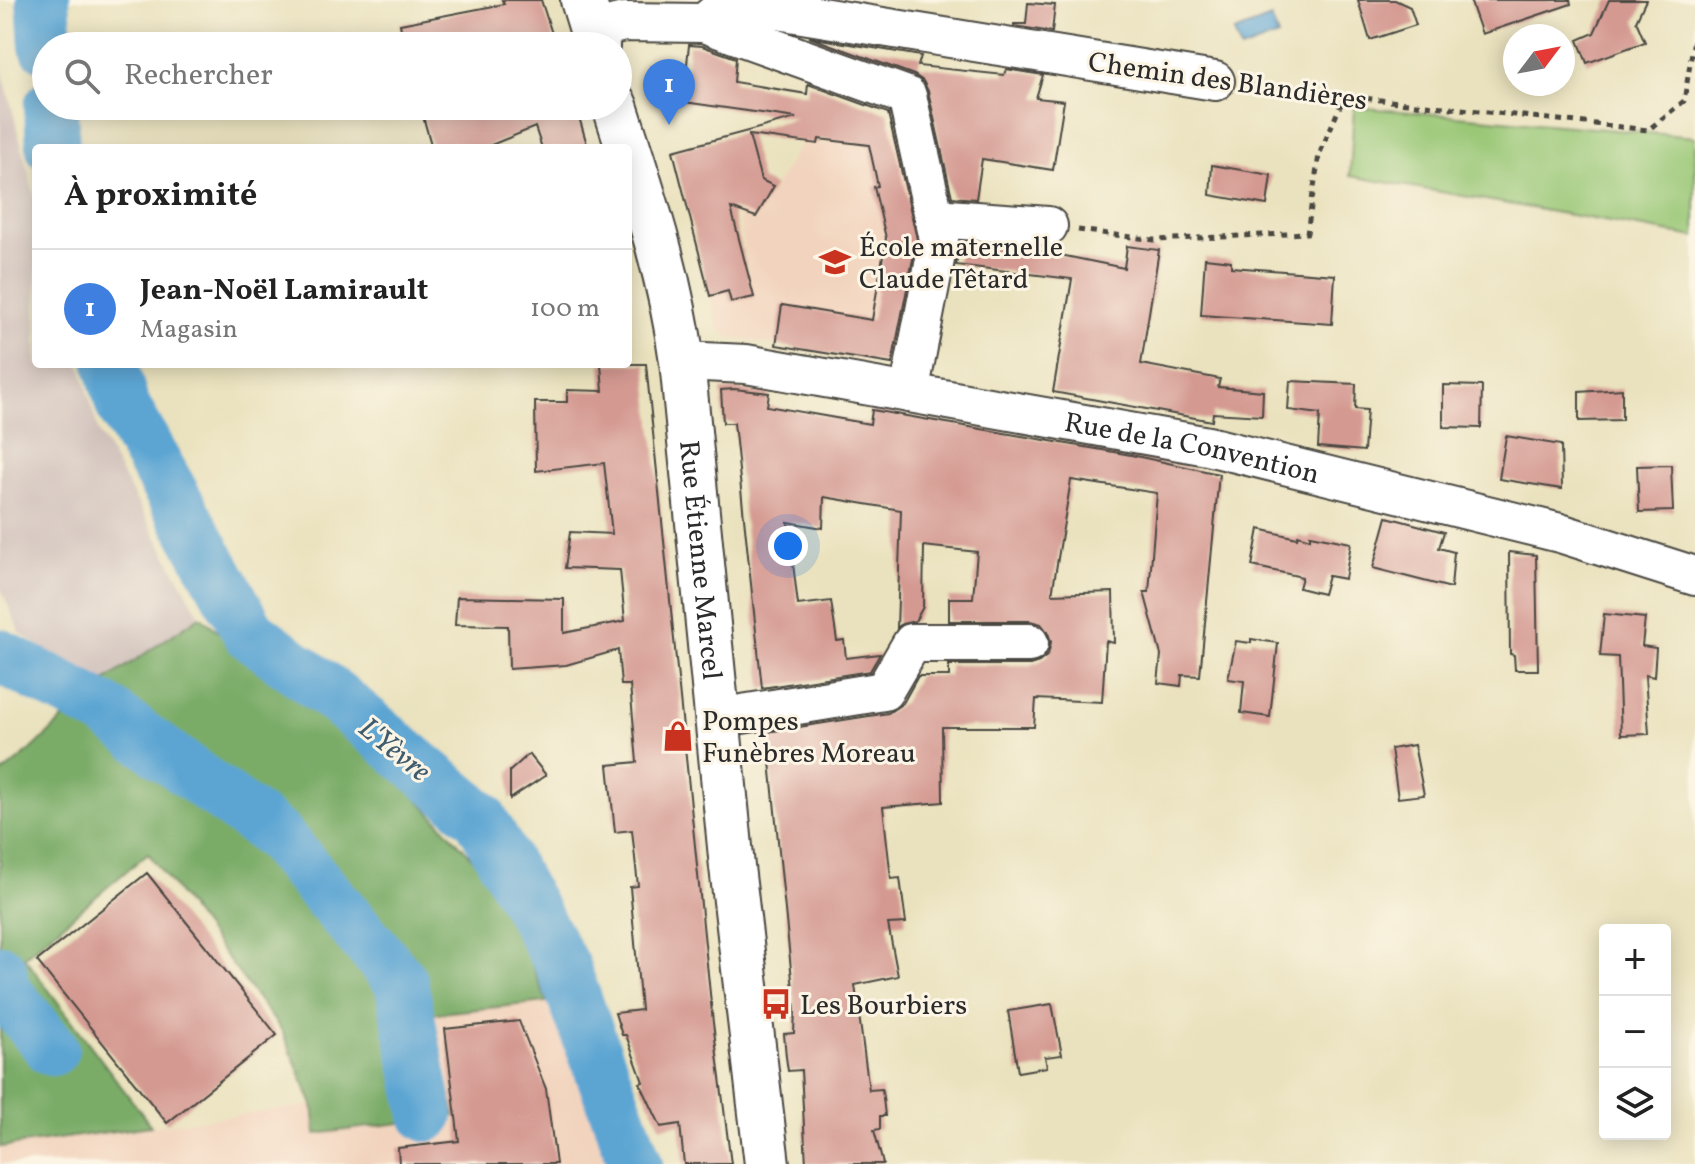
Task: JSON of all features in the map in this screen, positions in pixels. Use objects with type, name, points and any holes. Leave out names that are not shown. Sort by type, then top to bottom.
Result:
[{"type":"main road","name":"Rue Étienne Marcel","points":[[619,120],[627,144]]},
{"type":"main road","name":"Rue Étienne Marcel","points":[[632,161],[674,306],[682,361],[717,718],[767,1164]]},
{"type":"street","name":"Chemin des Blandières","points":[[704,23],[729,2],[1215,81]]},
{"type":"street","points":[[590,25],[624,22],[704,23],[907,96],[939,239],[909,393]]},
{"type":"street","points":[[934,218],[1048,226]]},
{"type":"street","name":"Rue de la Convention","points":[[682,361],[746,364],[1208,446],[1560,533],[1695,576]]},
{"type":"street","points":[[717,718],[884,691],[912,643],[1029,643]]},
{"type":"path","name":"Chemin des Blandières","points":[[1215,81],[1648,130],[1684,101],[1695,33]]},
{"type":"path","points":[[1048,226],[1154,240],[1307,233],[1319,155],[1344,97]]},
{"type":"shaded area","points":[[0,61],[32,187],[32,368],[81,368],[99,433],[200,616],[99,685],[20,633],[0,587]]},
{"type":"shaded area","name":"École maternelle Claude Têtard","points":[[840,117],[900,125],[925,238],[905,366],[729,337],[718,327],[710,296],[751,285],[737,210],[756,217],[802,142],[818,144],[837,141]]},
{"type":"shaded area","points":[[547,1002],[608,1164],[0,1164],[0,1147],[313,1105],[317,1134],[455,1116],[430,1013]]},
{"type":"green space","points":[[1354,107],[1695,137],[1695,237],[1350,176]]},
{"type":"green space","points":[[200,616],[417,798],[500,888],[547,1002],[430,1014],[455,1116],[316,1134],[313,1105],[282,1031],[148,853],[24,957],[151,1126],[0,1147],[0,775],[99,685]]},
{"type":"water","points":[[1271,18],[1278,36],[1241,50],[1234,32]]},
{"type":"building","points":[[502,0],[541,0],[551,32],[401,32],[400,24],[504,4]]},
{"type":"building","points":[[1358,0],[1395,0],[1410,7],[1416,25],[1370,40]]},
{"type":"building","points":[[1470,0],[1570,0],[1571,4],[1512,24],[1503,24],[1503,27],[1482,34]]},
{"type":"building","points":[[1609,0],[1646,0],[1636,21],[1645,42],[1587,63],[1578,40],[1594,33]]},
{"type":"building","points":[[1028,3],[1055,5],[1052,32],[1014,26],[1026,24]]},
{"type":"building","points":[[809,37],[921,56],[918,66],[1004,75],[1006,69],[1043,75],[1036,98],[1064,101],[1053,170],[982,159],[976,199],[952,197],[928,91],[923,81]]},
{"type":"building","points":[[689,45],[702,46],[736,58],[734,82],[807,94],[808,84],[888,113],[917,239],[892,364],[776,345],[782,305],[872,320],[886,238],[874,187],[878,186],[869,145],[819,139],[818,144],[749,135],[761,180],[774,186],[756,217],[731,208],[754,297],[731,302],[728,291],[710,296],[673,151],[796,118],[670,100],[687,64]]},
{"type":"building","points":[[424,120],[580,120],[587,144],[541,144],[535,127],[494,144],[431,144]]},
{"type":"building","points":[[1212,165],[1271,175],[1267,205],[1210,195]]},
{"type":"building","points":[[961,242],[1036,247],[1036,250],[1124,268],[1127,246],[1159,250],[1141,364],[1220,379],[1218,387],[1263,391],[1262,416],[1213,413],[1212,421],[1053,392],[1072,279],[956,265]]},
{"type":"building","points":[[1205,258],[1231,261],[1231,267],[1335,275],[1332,324],[1201,315]]},
{"type":"building","points":[[632,364],[646,364],[713,1023],[731,1164],[684,1164],[680,1124],[661,1127],[640,1083],[643,1082],[615,1013],[641,1010],[630,887],[638,886],[632,830],[615,832],[608,765],[637,762],[630,685],[621,685],[618,650],[566,665],[509,669],[508,626],[455,625],[457,597],[564,599],[564,633],[625,621],[620,570],[565,568],[570,532],[612,534],[604,463],[536,471],[535,402],[567,402],[567,390],[603,391],[601,368],[632,368]]},
{"type":"building","points":[[1290,381],[1356,384],[1355,409],[1367,410],[1364,451],[1318,447],[1320,414],[1288,410]]},
{"type":"building","points":[[1443,385],[1482,386],[1481,428],[1443,427]]},
{"type":"building","points":[[1622,389],[1622,420],[1579,421],[1579,392]]},
{"type":"building","points":[[721,390],[769,393],[767,406],[870,424],[872,410],[1131,455],[1219,474],[1200,676],[1182,675],[1181,686],[1158,683],[1161,655],[1144,592],[1149,592],[1157,493],[1071,480],[1052,594],[1113,592],[1114,643],[1106,641],[1102,702],[1036,699],[1034,727],[942,727],[943,802],[883,807],[891,879],[900,878],[906,923],[888,924],[898,976],[855,985],[869,1090],[882,1089],[885,1116],[880,1116],[880,1129],[874,1130],[883,1164],[806,1164],[801,1070],[788,1071],[786,1057],[784,1034],[794,1033],[795,1009],[767,732],[888,713],[903,703],[918,676],[949,676],[949,665],[1030,665],[1048,655],[1051,642],[1041,624],[1030,621],[949,621],[949,598],[973,598],[977,552],[924,546],[923,607],[915,621],[897,628],[901,510],[824,497],[823,528],[788,522],[798,605],[831,601],[837,641],[844,640],[846,658],[880,654],[870,671],[762,688],[734,423],[723,423]]},
{"type":"building","points":[[1506,436],[1561,445],[1562,489],[1499,479]]},
{"type":"building","points":[[1671,465],[1673,511],[1639,512],[1637,466]]},
{"type":"building","points":[[1387,517],[1444,532],[1439,548],[1454,552],[1451,588],[1373,568]]},
{"type":"building","points":[[1259,529],[1297,538],[1298,535],[1310,539],[1310,535],[1351,543],[1345,579],[1328,576],[1323,594],[1299,588],[1302,577],[1252,566]]},
{"type":"building","points":[[1509,552],[1536,555],[1538,670],[1515,670],[1514,655],[1510,654]]},
{"type":"building","points":[[1604,614],[1645,618],[1642,646],[1656,648],[1654,677],[1645,675],[1649,734],[1621,735],[1618,657],[1600,656]]},
{"type":"building","points":[[1251,639],[1278,643],[1270,717],[1241,713],[1244,681],[1228,679],[1236,641],[1251,643]]},
{"type":"building","points":[[1414,745],[1424,795],[1398,798],[1391,749]]},
{"type":"building","points":[[529,754],[546,775],[510,799],[510,771]]},
{"type":"building","points":[[147,873],[277,1035],[167,1123],[37,961]]},
{"type":"building","points":[[1052,1004],[1062,1055],[1045,1057],[1047,1067],[1018,1072],[1008,1011]]},
{"type":"building","points":[[519,1021],[546,1089],[556,1164],[399,1164],[398,1148],[459,1141],[445,1029]]},
{"type":"waterway","name":"L'Yèvre","points":[[43,0],[45,32]]},
{"type":"waterway","name":"L'Yèvre","points":[[52,120],[53,144]]},
{"type":"waterway","name":"L'Yèvre","points":[[112,368],[122,404],[250,633],[337,698],[480,817],[563,967],[636,1164]]},
{"type":"waterway","name":"L'Yèvre","points":[[0,656],[103,709],[276,835],[401,981],[427,1115]]},
{"type":"waterway","name":"L'Yèvre","points":[[0,971],[5,992],[52,1049]]},
{"type":"place","name":"Jean-Noël Lamirault","points":[[669,125]]},
{"type":"place","name":"École maternelle Claude Têtard","points":[[835,262]]},
{"type":"place","name":"Pompes Funèbres Moreau","points":[[678,736]]},
{"type":"place","name":"Les Bourbiers","points":[[776,1004]]}]
